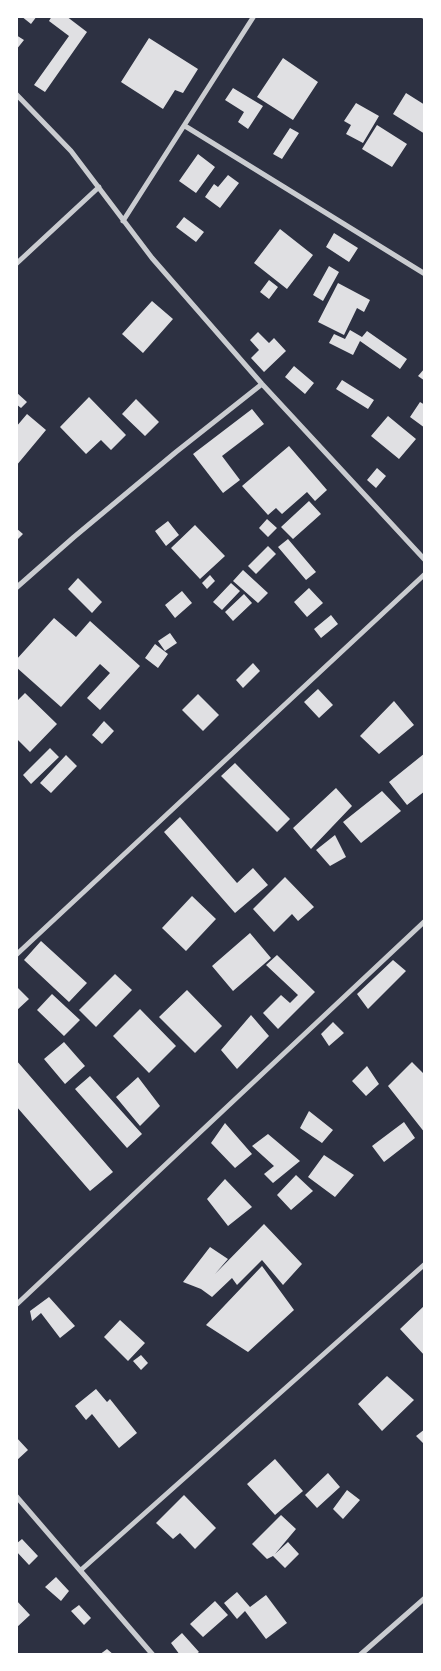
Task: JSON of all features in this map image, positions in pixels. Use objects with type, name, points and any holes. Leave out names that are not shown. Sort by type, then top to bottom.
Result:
[{"type":"street","points":[[123,221],[254,16]]},
{"type":"street","points":[[16,94],[70,151],[152,258],[262,384],[425,560]]},
{"type":"street","points":[[185,126],[425,274]]},
{"type":"street","points":[[16,264],[99,188]]},
{"type":"street","points":[[16,588],[176,452],[262,384]]},
{"type":"street","points":[[16,955],[425,574]]},
{"type":"street","points":[[16,1305],[425,921]]},
{"type":"street","points":[[81,1570],[425,1264]]},
{"type":"street","points":[[16,1496],[153,1655]]},
{"type":"street","points":[[360,1655],[425,1598]]},
{"type":"building","points":[[21,16],[37,16],[31,24]]},
{"type":"building","points":[[52,16],[66,16],[87,32],[45,92],[34,85],[69,36],[49,21]]},
{"type":"building","points":[[16,35],[24,40],[16,50]]},
{"type":"building","points":[[149,38],[198,69],[183,93],[175,90],[163,109],[121,82]]},
{"type":"building","points":[[283,58],[318,82],[293,120],[257,97]]},
{"type":"building","points":[[233,88],[263,106],[248,129],[238,122],[244,112],[225,100]]},
{"type":"building","points":[[406,93],[425,105],[425,134],[393,114]]},
{"type":"building","points":[[356,103],[379,116],[363,143],[346,134],[351,125],[344,121]]},
{"type":"building","points":[[377,125],[407,144],[392,167],[362,149]]},
{"type":"building","points":[[290,128],[299,133],[282,159],[273,154]]},
{"type":"building","points":[[198,154],[215,167],[196,193],[179,181]]},
{"type":"building","points":[[228,175],[239,183],[220,208],[205,197],[214,184],[218,187]]},
{"type":"building","points":[[184,217],[204,232],[196,242],[176,227]]},
{"type":"building","points":[[280,229],[313,255],[287,289],[254,263]]},
{"type":"building","points":[[334,233],[358,248],[349,262],[326,247]]},
{"type":"building","points":[[329,266],[339,272],[323,301],[313,295]]},
{"type":"building","points":[[269,280],[278,287],[269,299],[260,292]]},
{"type":"building","points":[[338,283],[370,300],[364,312],[357,308],[344,335],[318,322]]},
{"type":"building","points":[[152,301],[173,319],[143,353],[122,334]]},
{"type":"building","points":[[350,330],[362,337],[367,331],[407,359],[400,369],[360,341],[353,355],[329,343],[334,334],[345,339]]},
{"type":"building","points":[[258,332],[269,343],[274,338],[286,351],[264,372],[251,358],[259,350],[250,340]]},
{"type":"building","points":[[294,366],[314,383],[305,394],[285,377]]},
{"type":"building","points":[[425,368],[425,381],[418,376]]},
{"type":"building","points":[[342,380],[374,400],[368,409],[336,389]]},
{"type":"building","points":[[16,392],[27,402],[21,408],[16,404]]},
{"type":"building","points":[[89,397],[126,435],[111,450],[101,440],[86,454],[60,427]]},
{"type":"building","points":[[136,399],[159,422],[145,436],[122,414]]},
{"type":"building","points":[[420,402],[425,405],[425,428],[410,417]]},
{"type":"building","points":[[252,409],[264,424],[222,456],[240,480],[223,493],[193,454]]},
{"type":"building","points":[[27,414],[46,430],[16,466],[16,427]]},
{"type":"building","points":[[388,416],[416,439],[399,459],[371,436]]},
{"type":"building","points":[[289,446],[327,490],[315,501],[307,492],[282,514],[276,508],[268,515],[242,486]]},
{"type":"building","points":[[377,468],[386,476],[376,488],[367,480]]},
{"type":"building","points":[[309,501],[321,514],[293,539],[281,527]]},
{"type":"building","points":[[267,519],[277,528],[268,537],[259,528]]},
{"type":"building","points":[[168,521],[179,535],[166,546],[155,531]]},
{"type":"building","points":[[195,525],[225,556],[200,579],[171,548]]},
{"type":"building","points":[[16,528],[23,534],[16,541]]},
{"type":"building","points":[[288,539],[316,572],[306,580],[278,547]]},
{"type":"building","points":[[268,546],[276,554],[256,574],[248,566]]},
{"type":"building","points":[[243,570],[268,593],[258,603],[233,581]]},
{"type":"building","points":[[210,575],[215,581],[207,589],[202,583]]},
{"type":"building","points":[[78,578],[102,602],[92,613],[68,589]]},
{"type":"building","points":[[231,583],[240,591],[222,610],[213,602]]},
{"type":"building","points":[[309,588],[323,603],[307,617],[294,602]]},
{"type":"building","points":[[182,591],[192,603],[175,618],[165,605]]},
{"type":"building","points":[[244,594],[252,603],[233,621],[225,612]]},
{"type":"building","points":[[331,615],[338,624],[321,638],[314,629]]},
{"type":"building","points":[[54,618],[76,637],[90,621],[140,666],[100,710],[87,698],[110,673],[100,664],[61,707],[16,667],[16,660]]},
{"type":"building","points":[[170,633],[177,643],[165,651],[158,641]]},
{"type":"building","points":[[155,644],[168,654],[158,668],[145,658]]},
{"type":"building","points":[[253,663],[260,671],[243,688],[236,680]]},
{"type":"building","points":[[318,689],[333,705],[319,718],[304,702]]},
{"type":"building","points":[[25,693],[57,724],[30,752],[16,738],[16,702]]},
{"type":"building","points":[[198,694],[219,715],[203,731],[182,710]]},
{"type":"building","points":[[394,701],[414,725],[379,754],[360,736]]},
{"type":"building","points":[[104,721],[114,731],[102,744],[92,735]]},
{"type":"building","points":[[50,748],[59,757],[31,784],[23,775]]},
{"type":"building","points":[[425,753],[425,791],[407,805],[389,782]]},
{"type":"building","points":[[66,755],[77,766],[51,793],[40,783]]},
{"type":"building","points":[[235,763],[290,819],[277,832],[221,776]]},
{"type":"building","points":[[336,788],[352,806],[311,849],[293,828]]},
{"type":"building","points":[[382,791],[401,811],[361,843],[343,822]]},
{"type":"building","points":[[180,817],[237,883],[253,868],[268,885],[235,913],[164,832]]},
{"type":"building","points":[[335,835],[346,857],[330,866],[316,850]]},
{"type":"building","points":[[285,877],[314,907],[298,921],[292,914],[274,932],[253,909]]},
{"type":"building","points":[[192,896],[216,919],[186,951],[162,928]]},
{"type":"building","points":[[250,933],[271,958],[233,991],[212,966]]},
{"type":"building","points":[[41,941],[87,983],[69,1002],[24,960]]},
{"type":"building","points":[[277,955],[315,992],[278,1029],[263,1013],[281,995],[290,1003],[298,995],[266,965]]},
{"type":"building","points":[[393,960],[406,971],[368,1009],[357,994]]},
{"type":"building","points":[[115,974],[132,990],[96,1027],[79,1010]]},
{"type":"building","points":[[16,986],[29,999],[16,1011]]},
{"type":"building","points":[[187,990],[222,1026],[195,1053],[159,1017]]},
{"type":"building","points":[[52,994],[80,1020],[64,1036],[37,1010]]},
{"type":"building","points":[[140,1009],[176,1046],[149,1073],[113,1036]]},
{"type":"building","points":[[251,1015],[269,1036],[237,1069],[221,1050]]},
{"type":"building","points":[[333,1022],[344,1033],[329,1046],[321,1034]]},
{"type":"building","points":[[64,1042],[85,1066],[65,1084],[44,1059]]},
{"type":"building","points":[[16,1060],[113,1172],[90,1191],[16,1106]]},
{"type":"building","points":[[412,1062],[425,1075],[425,1133],[388,1086]]},
{"type":"building","points":[[367,1066],[379,1084],[366,1096],[352,1081]]},
{"type":"building","points":[[90,1076],[142,1134],[127,1148],[75,1089]]},
{"type":"building","points":[[138,1077],[160,1106],[140,1126],[116,1097]]},
{"type":"building","points":[[309,1111],[333,1130],[322,1143],[300,1128]]},
{"type":"building","points":[[404,1122],[415,1138],[384,1162],[372,1146]]},
{"type":"building","points":[[225,1123],[252,1154],[235,1168],[211,1143]]},
{"type":"building","points":[[268,1134],[300,1161],[273,1183],[264,1174],[274,1166],[252,1146]]},
{"type":"building","points":[[324,1155],[354,1175],[335,1197],[308,1177]]},
{"type":"building","points":[[296,1175],[313,1191],[291,1210],[277,1195]]},
{"type":"building","points":[[225,1179],[252,1207],[228,1226],[207,1199]]},
{"type":"building","points":[[264,1224],[302,1264],[283,1285],[262,1260],[237,1285],[232,1278],[212,1297],[201,1289],[183,1282],[210,1247],[228,1259],[215,1274]]},
{"type":"building","points":[[262,1266],[294,1310],[248,1352],[206,1325]]},
{"type":"building","points":[[49,1297],[75,1326],[60,1338],[41,1313],[32,1321],[30,1311]]},
{"type":"building","points":[[425,1305],[425,1356],[400,1329]]},
{"type":"building","points":[[120,1320],[145,1343],[128,1361],[104,1337]]},
{"type":"building","points":[[141,1355],[148,1363],[141,1370],[133,1361]]},
{"type":"building","points":[[387,1376],[414,1400],[382,1431],[358,1404]]},
{"type":"building","points":[[96,1389],[107,1402],[110,1399],[137,1433],[119,1448],[92,1414],[86,1420],[75,1406]]},
{"type":"building","points":[[425,1429],[425,1445],[416,1436]]},
{"type":"building","points":[[16,1437],[28,1450],[16,1461]]},
{"type":"building","points":[[275,1459],[303,1491],[275,1515],[247,1484]]},
{"type":"building","points":[[328,1473],[340,1487],[317,1508],[305,1495]]},
{"type":"building","points":[[347,1490],[360,1500],[343,1519],[333,1509]]},
{"type":"building","points":[[184,1495],[216,1528],[195,1549],[180,1533],[173,1539],[156,1523]]},
{"type":"building","points":[[281,1515],[296,1529],[275,1554],[288,1542],[299,1554],[285,1568],[273,1556],[267,1559],[252,1544]]},
{"type":"building","points":[[22,1539],[38,1556],[29,1565],[16,1551],[16,1544]]},
{"type":"building","points":[[56,1577],[69,1591],[61,1601],[45,1587]]},
{"type":"building","points":[[237,1592],[250,1607],[266,1595],[287,1623],[266,1639],[245,1611],[237,1619],[224,1603]]},
{"type":"building","points":[[16,1600],[30,1615],[16,1628]]},
{"type":"building","points":[[215,1601],[228,1615],[203,1637],[190,1624]]},
{"type":"building","points":[[79,1605],[91,1618],[84,1625],[71,1611]]},
{"type":"building","points":[[182,1633],[199,1652],[195,1655],[180,1655],[171,1643]]},
{"type":"building","points":[[107,1649],[114,1655],[99,1655]]}]
